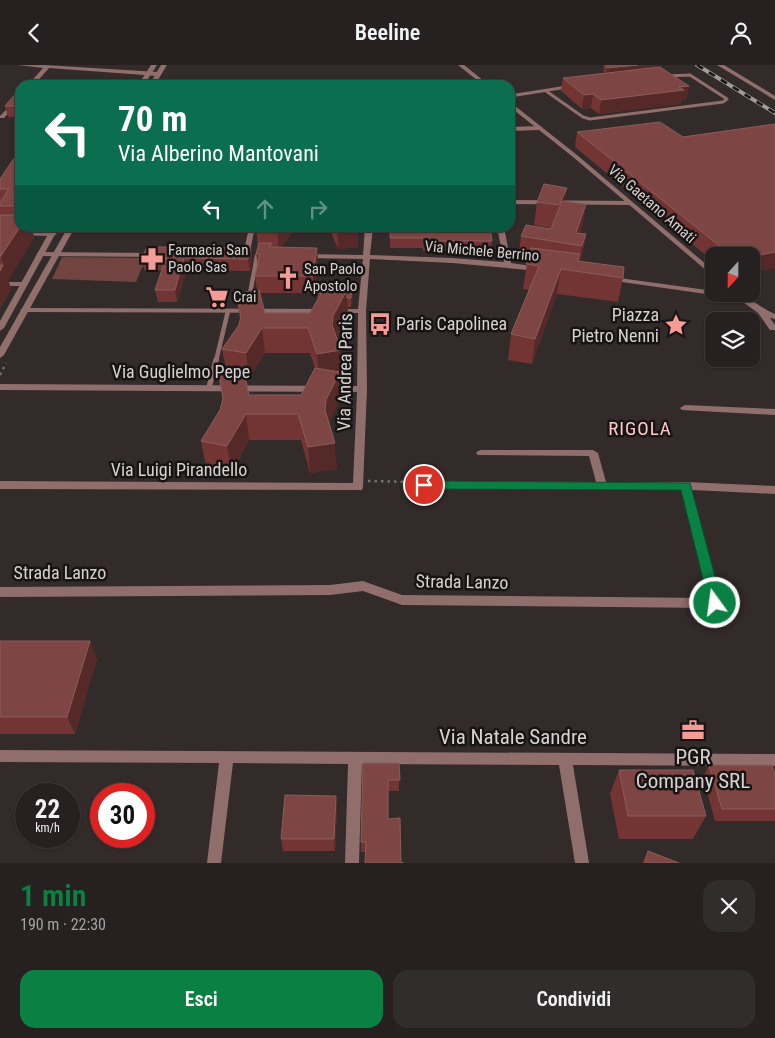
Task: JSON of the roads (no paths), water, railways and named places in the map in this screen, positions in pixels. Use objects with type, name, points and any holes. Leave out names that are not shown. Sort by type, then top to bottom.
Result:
[{"type":"street","points":[[21,65],[158,74]]},
{"type":"street","points":[[144,80],[154,65]]},
{"type":"street","points":[[155,80],[164,65]]},
{"type":"street","points":[[462,65],[480,80]]},
{"type":"street","points":[[720,65],[775,98]]},
{"type":"street","points":[[35,80],[47,67]]},
{"type":"street","points":[[2,117],[15,103]]},
{"type":"street","name":"Via Gaetano Amati","points":[[515,108],[572,153],[705,267]]},
{"type":"street","points":[[515,129],[540,128]]},
{"type":"street","points":[[515,202],[629,203]]},
{"type":"street","points":[[0,233],[27,232]]},
{"type":"street","points":[[0,328],[53,232]]},
{"type":"street","points":[[0,355],[69,232]]},
{"type":"street","points":[[246,256],[251,232]]},
{"type":"street","name":"Via Andrea Paris","points":[[358,484],[362,389],[362,311],[368,232]]},
{"type":"street","points":[[501,232],[508,265]]},
{"type":"street","points":[[41,254],[160,255]]},
{"type":"street","points":[[236,256],[266,256]]},
{"type":"street","name":"Via Michele Berrino","points":[[295,256],[365,257],[508,265],[545,270]]},
{"type":"street","points":[[602,277],[705,292]]},
{"type":"street","points":[[0,284],[24,283]]},
{"type":"street","points":[[749,303],[762,312],[775,317]]},
{"type":"street","points":[[24,310],[362,311]]},
{"type":"street","points":[[762,312],[774,327],[771,332],[775,337]]},
{"type":"street","name":"Via Guglielmo Pepe","points":[[0,387],[362,389]]},
{"type":"street","points":[[685,408],[775,412]]},
{"type":"street","points":[[482,453],[593,453],[602,486]]},
{"type":"street","name":"Via Luigi Pirandello","points":[[0,485],[358,484]]},
{"type":"street","points":[[424,485],[686,486],[775,490]]},
{"type":"street","name":"Strada Lanzo","points":[[0,591],[330,590],[363,586],[402,600],[715,603],[686,486]]},
{"type":"street","points":[[0,756],[355,758],[352,863]]},
{"type":"street","points":[[214,863],[227,757]]},
{"type":"street","name":"Via Natale Sandre","points":[[355,758],[775,760]]},
{"type":"street","points":[[565,759],[582,863]]},
{"type":"lane","points":[[546,91],[583,117],[590,119],[723,102],[727,99],[690,75],[657,76]]},
{"type":"lane","points":[[515,95],[569,87]]},
{"type":"lane","points":[[246,311],[257,256]]},
{"type":"lane","points":[[209,388],[228,311]]},
{"type":"railway","points":[[697,65],[775,113]]},
{"type":"place","name":"Farmacia San Paolo Sas","points":[[152,259]]},
{"type":"place","name":"San Paolo Apostolo","points":[[288,278]]},
{"type":"place","name":"Crai","points":[[217,297]]},
{"type":"place","name":"Paris Capolinea","points":[[380,324]]},
{"type":"place","name":"Piazza Pietro Nenni","points":[[676,325]]},
{"type":"place","name":"PGR Company SRL","points":[[693,730]]},
{"type":"district","name":"RIGOLA","points":[[640,428]]}]
